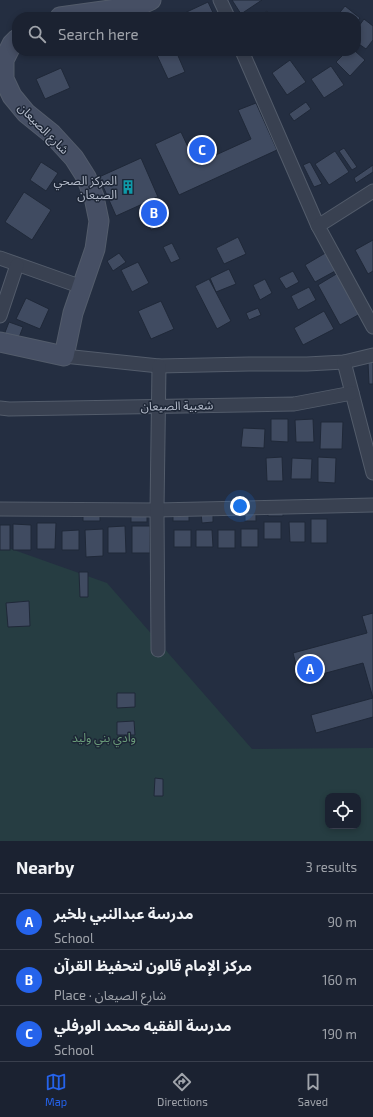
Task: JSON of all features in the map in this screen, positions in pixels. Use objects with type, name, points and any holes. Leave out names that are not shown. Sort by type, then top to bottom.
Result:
[{"type":"main road","points":[[86,12],[139,2]]},
{"type":"main road","name":"شارع الصيعان","points":[[12,44],[2,59],[4,79],[12,96],[26,113],[52,134],[74,158],[86,177],[94,197],[99,221],[95,249],[73,313],[64,356]]},
{"type":"main road","points":[[0,342],[64,356]]},
{"type":"street","points":[[220,0],[226,12]]},
{"type":"street","points":[[244,56],[318,226],[373,327]]},
{"type":"street","points":[[318,226],[373,191]]},
{"type":"street","points":[[0,258],[82,286]]},
{"type":"street","points":[[0,316],[17,265]]},
{"type":"street","points":[[64,356],[159,366],[307,364],[344,362],[373,355]]},
{"type":"street","points":[[344,362],[373,473]]},
{"type":"street","points":[[158,650],[157,510],[159,366]]},
{"type":"street","name":"شعبية الصيعان","points":[[0,408],[294,404],[352,393]]},
{"type":"street","points":[[0,509],[157,510],[373,505]]},
{"type":"green space","name":"وادي بني وليد","points":[[0,545],[107,583],[252,749],[373,748],[373,841],[0,841]]},
{"type":"building","points":[[232,0],[262,0],[244,12],[240,12]]},
{"type":"building","points":[[208,2],[213,12],[187,12]]},
{"type":"building","points":[[345,6],[352,12],[340,12]]},
{"type":"building","points":[[364,19],[373,26],[373,40],[366,49],[361,46],[361,23]]},
{"type":"building","points":[[157,56],[178,56],[185,72],[168,79]]},
{"type":"building","points":[[342,56],[361,56],[365,60],[350,76],[336,62]]},
{"type":"building","points":[[290,60],[306,82],[287,95],[272,73]]},
{"type":"building","points":[[331,66],[344,85],[324,98],[311,79]]},
{"type":"building","points":[[61,68],[70,88],[45,99],[36,79]]},
{"type":"building","points":[[306,102],[311,109],[294,121],[289,114]]},
{"type":"building","points":[[256,103],[277,150],[179,195],[155,144],[181,132],[196,164],[251,139],[238,110]]},
{"type":"building","points":[[344,148],[357,167],[352,170],[339,151]]},
{"type":"building","points":[[335,151],[349,172],[329,185],[315,164]]},
{"type":"building","name":"المركز الصحي الصيعان","points":[[141,158],[158,197],[116,216],[99,177]]},
{"type":"building","points":[[41,162],[58,173],[46,191],[30,180]]},
{"type":"building","points":[[310,162],[322,184],[314,187],[303,165]]},
{"type":"building","points":[[373,165],[373,172],[356,183],[354,178]]},
{"type":"building","points":[[24,192],[51,210],[32,240],[5,222]]},
{"type":"building","points":[[157,197],[169,222],[151,230],[140,205]]},
{"type":"building","points":[[238,237],[246,254],[224,264],[216,248]]},
{"type":"building","points":[[373,240],[373,271],[368,274],[355,250]]},
{"type":"building","points":[[172,243],[180,259],[171,263],[163,247]]},
{"type":"building","points":[[327,252],[337,270],[315,282],[305,265]]},
{"type":"building","points":[[119,253],[126,262],[113,271],[107,261]]},
{"type":"building","points":[[138,262],[149,283],[132,292],[121,270]]},
{"type":"building","points":[[229,269],[236,284],[216,292],[210,278]]},
{"type":"building","points":[[293,271],[299,282],[286,289],[279,278]]},
{"type":"building","points":[[338,273],[360,314],[340,325],[318,285]]},
{"type":"building","points":[[209,279],[231,321],[217,329],[195,286]]},
{"type":"building","points":[[265,279],[272,293],[260,300],[253,285]]},
{"type":"building","points":[[309,287],[316,300],[298,310],[291,296]]},
{"type":"building","points":[[26,298],[49,309],[40,329],[16,319]]},
{"type":"building","points":[[161,301],[174,329],[151,339],[138,311]]},
{"type":"building","points":[[258,308],[261,315],[249,320],[246,313]]},
{"type":"building","points":[[324,311],[334,329],[303,345],[294,328]]},
{"type":"building","points":[[9,322],[23,327],[18,340],[4,335]]},
{"type":"building","points":[[373,361],[373,384],[369,384],[368,362]]},
{"type":"building","points":[[271,419],[288,419],[288,442],[271,441]]},
{"type":"building","points":[[313,419],[314,442],[296,442],[295,420]]},
{"type":"building","points":[[321,422],[343,422],[342,449],[320,449]]},
{"type":"building","points":[[243,428],[265,429],[264,448],[241,447]]},
{"type":"building","points":[[282,457],[283,481],[267,481],[266,458]]},
{"type":"building","points":[[318,457],[336,458],[335,483],[318,482]]},
{"type":"building","points":[[292,458],[312,459],[311,479],[291,479]]},
{"type":"building","points":[[283,510],[283,516],[268,516],[268,511]]},
{"type":"building","points":[[245,512],[256,512],[256,521],[245,521]]},
{"type":"building","points":[[83,513],[100,514],[100,521],[83,521]]},
{"type":"building","points":[[201,513],[213,513],[213,522],[202,523]]},
{"type":"building","points":[[131,514],[147,514],[147,522],[131,522]]},
{"type":"building","points":[[173,514],[189,514],[189,521],[173,521]]},
{"type":"building","points":[[311,519],[327,519],[327,543],[311,543]]},
{"type":"building","points":[[264,522],[281,522],[281,539],[264,539]]},
{"type":"building","points":[[289,522],[305,522],[305,542],[290,542]]},
{"type":"building","points":[[37,523],[56,523],[55,549],[37,549]]},
{"type":"building","points":[[13,524],[31,525],[31,550],[13,550]]},
{"type":"building","points":[[0,525],[10,525],[10,550],[0,550]]},
{"type":"building","points":[[125,526],[126,553],[108,553],[108,527]]},
{"type":"building","points":[[132,526],[150,526],[150,553],[132,553]]},
{"type":"building","points":[[103,529],[103,556],[86,557],[85,530]]},
{"type":"building","points":[[241,529],[258,529],[258,547],[241,547]]},
{"type":"building","points":[[79,530],[79,550],[62,550],[62,531]]},
{"type":"building","points":[[174,530],[191,530],[191,547],[174,547]]},
{"type":"building","points":[[196,530],[212,530],[213,547],[196,547]]},
{"type":"building","points":[[218,530],[235,530],[235,548],[218,548]]},
{"type":"building","points":[[79,572],[88,572],[88,597],[80,597]]},
{"type":"building","points":[[29,601],[30,626],[8,627],[6,603]]},
{"type":"building","points":[[373,613],[373,698],[363,663],[300,680],[293,653],[367,633],[362,616]]},
{"type":"building","points":[[117,693],[135,693],[135,707],[117,708]]},
{"type":"building","points":[[373,698],[373,717],[316,733],[311,715]]},
{"type":"building","points":[[134,721],[135,735],[117,735],[117,722]]},
{"type":"building","points":[[155,778],[163,779],[163,796],[154,796]]},
{"type":"place","name":"مدرسة الفقيه محمد الورفلي","points":[[202,150]]},
{"type":"place","name":"المركز الصحي الصيعان","points":[[128,187]]},
{"type":"place","name":"مركز الإمام قالون لتحفيظ القرآن","points":[[154,213]]},
{"type":"place","name":"مدرسة عبدالنبي بلخير","points":[[310,669]]}]
